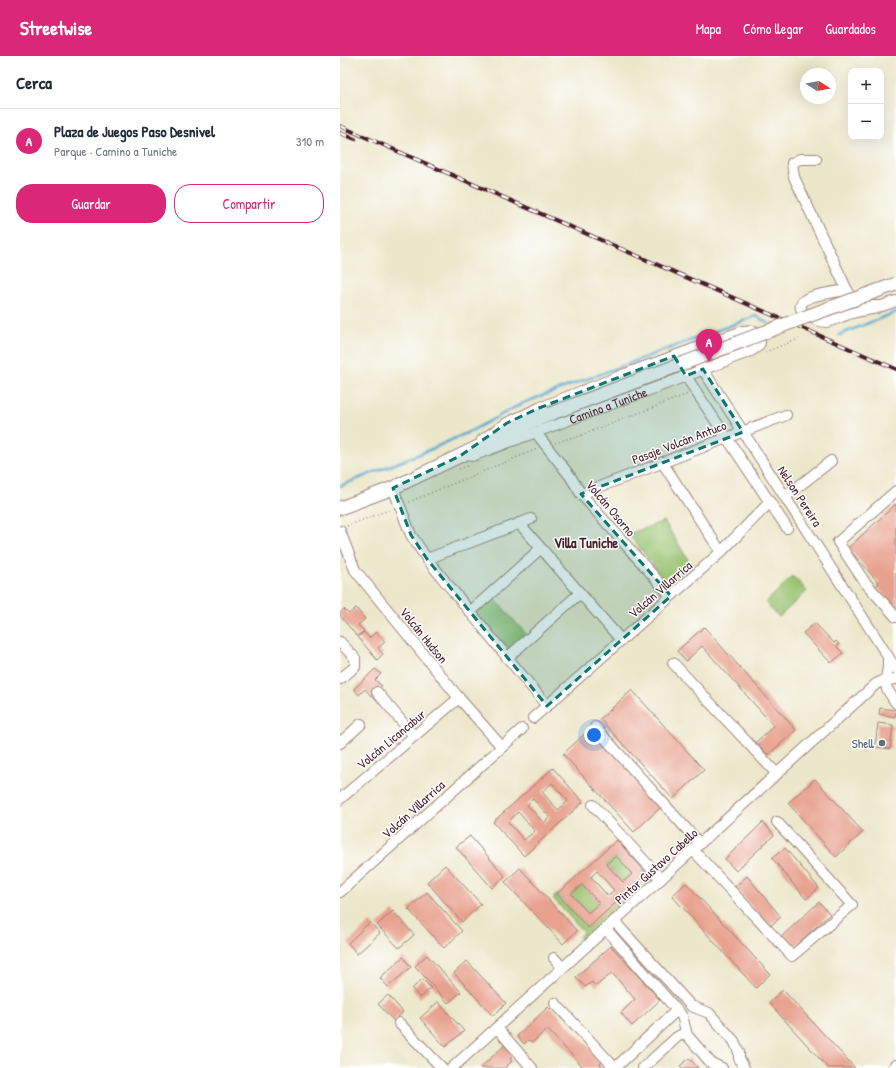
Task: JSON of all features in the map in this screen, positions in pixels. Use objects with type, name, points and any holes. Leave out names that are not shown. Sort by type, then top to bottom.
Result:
[{"type":"main road","name":"Camino a Tuniche","points":[[340,508],[392,488],[550,414],[800,318],[896,284]]},
{"type":"street","points":[[816,159],[800,158],[792,163],[794,177],[852,298],[871,306],[882,306]]},
{"type":"street","points":[[847,290],[810,297],[804,300],[801,304],[801,308],[803,312],[818,321],[825,322],[847,314],[882,306],[896,301]]},
{"type":"street","name":"Camino a Tuniche","points":[[445,463],[473,456],[686,376],[757,347],[760,343],[760,338],[753,330],[743,331],[625,374],[506,423],[460,456]]},
{"type":"street","name":"Nelson Pereira","points":[[691,350],[742,432],[896,669]]},
{"type":"street","points":[[674,356],[726,438],[787,528]]},
{"type":"street","name":"Pasaje Volcán Antuco","points":[[581,494],[786,415]]},
{"type":"street","name":"Volcán Osorno","points":[[536,432],[570,476],[581,494],[671,596]]},
{"type":"street","points":[[785,497],[831,461]]},
{"type":"street","points":[[662,462],[721,552]]},
{"type":"street","points":[[392,488],[411,535],[427,559],[547,706]]},
{"type":"street","points":[[896,491],[838,542],[864,581],[896,617]]},
{"type":"street","points":[[770,502],[791,506]]},
{"type":"street","name":"Volcán Villarrica","points":[[533,718],[721,552],[770,502]]},
{"type":"street","points":[[427,559],[531,519]]},
{"type":"street","points":[[519,524],[621,640]]},
{"type":"street","name":"Volcán Hudson","points":[[344,528],[355,570],[459,698],[502,747]]},
{"type":"street","points":[[470,612],[540,549]]},
{"type":"street","points":[[508,658],[580,593]]},
{"type":"street","points":[[340,642],[355,658],[355,667],[340,679]]},
{"type":"street","points":[[888,657],[888,668],[891,679],[887,689],[896,703]]},
{"type":"street","points":[[674,663],[777,774]]},
{"type":"street","name":"Pintor Gustavo Cabello","points":[[452,1068],[876,684],[891,679]]},
{"type":"street","points":[[377,692],[414,736]]},
{"type":"street","name":"Volcán Licancabur","points":[[340,799],[459,698]]},
{"type":"street","points":[[340,743],[361,724]]},
{"type":"street","points":[[595,727],[696,847],[792,956],[852,905],[777,822]]},
{"type":"street","name":"Volcán Villarrica","points":[[340,892],[522,729]]},
{"type":"street","points":[[593,805],[661,879]]},
{"type":"street","points":[[614,921],[691,1006],[709,1014],[734,1041],[739,1052],[739,1058],[744,1068]]},
{"type":"street","points":[[606,929],[677,1010],[683,1018],[686,1032],[711,1063],[722,1068]]},
{"type":"street","points":[[554,958],[563,968]]},
{"type":"street","points":[[554,1003],[615,1068],[677,1010]]},
{"type":"street","points":[[399,1023],[442,1068]]},
{"type":"street","points":[[497,1028],[532,1068]]},
{"type":"street","points":[[643,1068],[678,1037],[686,1032]]},
{"type":"path","points":[[344,528],[546,446],[573,437],[574,438],[696,391]]},
{"type":"highlighted area","points":[[674,356],[686,376],[703,369],[743,432],[581,494],[671,596],[547,706],[427,559],[411,535],[393,488],[460,456],[507,423],[539,408]]},
{"type":"green space","points":[[664,521],[692,566],[669,586],[629,534]]},
{"type":"green space","points":[[793,576],[807,591],[779,617],[765,603]]},
{"type":"green space","points":[[493,597],[527,635],[510,650],[476,612]]},
{"type":"green space","points":[[616,856],[632,874],[623,882],[606,864]]},
{"type":"green space","points":[[647,874],[652,879],[583,942],[579,937],[583,932],[553,898],[557,894],[588,928]]},
{"type":"green space","points":[[582,885],[599,903],[588,913],[571,894]]},
{"type":"building","points":[[896,504],[896,609],[876,586],[879,583],[848,548]]},
{"type":"building","points":[[356,608],[365,619],[358,625],[364,631],[357,636],[340,616],[340,613],[344,609],[349,614]]},
{"type":"building","points":[[815,623],[834,643],[836,641],[839,644],[837,647],[843,653],[831,663],[803,633]]},
{"type":"building","points":[[704,627],[796,730],[768,755],[756,742],[774,726],[702,646],[686,661],[677,651]]},
{"type":"building","points":[[364,632],[369,638],[376,632],[385,642],[378,648],[383,654],[377,660],[358,637]]},
{"type":"building","points":[[375,669],[381,674],[375,680],[382,686],[371,696],[365,689],[359,695],[354,689]]},
{"type":"building","points":[[632,690],[704,770],[673,799],[600,719]]},
{"type":"building","points":[[880,708],[896,710],[895,717],[879,714]]},
{"type":"building","points":[[878,723],[893,725],[890,749],[875,747]]},
{"type":"building","points":[[591,728],[662,806],[634,832],[563,754]]},
{"type":"building","points":[[553,768],[583,802],[524,856],[493,822]],"holes":[[[552,783],[568,801],[558,810],[542,792]],[[533,799],[550,817],[544,823],[527,805]],[[518,812],[535,831],[524,840],[508,822]]]},
{"type":"building","points":[[815,779],[863,832],[836,857],[788,803]]},
{"type":"building","points":[[763,822],[774,835],[736,871],[725,859]]},
{"type":"building","points":[[470,836],[505,876],[492,888],[456,847]]},
{"type":"building","points":[[617,840],[647,874],[588,928],[557,894]],"holes":[[[616,856],[632,874],[623,882],[606,864]],[[597,871],[614,890],[608,896],[591,877]],[[582,885],[599,903],[588,913],[571,894]]]},
{"type":"building","points":[[785,848],[819,888],[806,899],[772,858]]},
{"type":"building","points":[[445,865],[481,904],[462,922],[427,882]]},
{"type":"building","points":[[520,868],[577,931],[563,944],[505,882]]},
{"type":"building","points":[[747,876],[781,917],[769,927],[735,887]]},
{"type":"building","points":[[686,883],[770,974],[756,988],[672,896]]},
{"type":"building","points":[[427,892],[462,931],[444,948],[408,909]]},
{"type":"building","points":[[819,902],[830,914],[791,950],[780,938]]},
{"type":"building","points":[[393,911],[414,935],[399,948],[377,925]]},
{"type":"building","points":[[370,922],[380,933],[357,954],[348,943]]},
{"type":"building","points":[[611,946],[660,1000],[632,1026],[621,1013],[635,999],[612,973],[596,986],[592,982],[585,987],[576,977]]},
{"type":"building","points":[[427,955],[461,992],[448,1003],[415,966]]},
{"type":"building","points":[[403,957],[411,967],[388,987],[380,978]]},
{"type":"building","points":[[467,961],[506,1003],[493,1016],[454,973]]},
{"type":"building","points":[[422,979],[431,988],[420,998],[412,989]]},
{"type":"building","points":[[783,990],[855,1068],[828,1068],[769,1003]]},
{"type":"building","points":[[388,995],[403,1012],[394,1021],[378,1004]]},
{"type":"building","points":[[438,1002],[464,1031],[445,1047],[420,1018]]},
{"type":"building","points":[[548,1007],[550,1009],[552,1008],[602,1061],[600,1064],[603,1068],[580,1068],[582,1066],[547,1029],[533,1042],[528,1040],[524,1044],[517,1036]]},
{"type":"building","points":[[507,1043],[516,1053],[510,1059],[512,1061],[505,1068],[480,1068]]},
{"type":"building","points":[[689,1058],[698,1068],[682,1068],[680,1066]]},
{"type":"waterway","points":[[839,335],[896,312]]},
{"type":"waterway","points":[[340,486],[427,451],[471,431],[523,403],[756,316],[768,323]]},
{"type":"railway","points":[[340,126],[896,369]]},
{"type":"railway","points":[[340,133],[355,139]]},
{"type":"place","name":"Plaza de Juegos Paso Desnivel","points":[[709,362]]},
{"type":"place","name":"Shell","points":[[882,743]]},
{"type":"district","name":"Villa Tuniche","points":[[586,543]]}]
